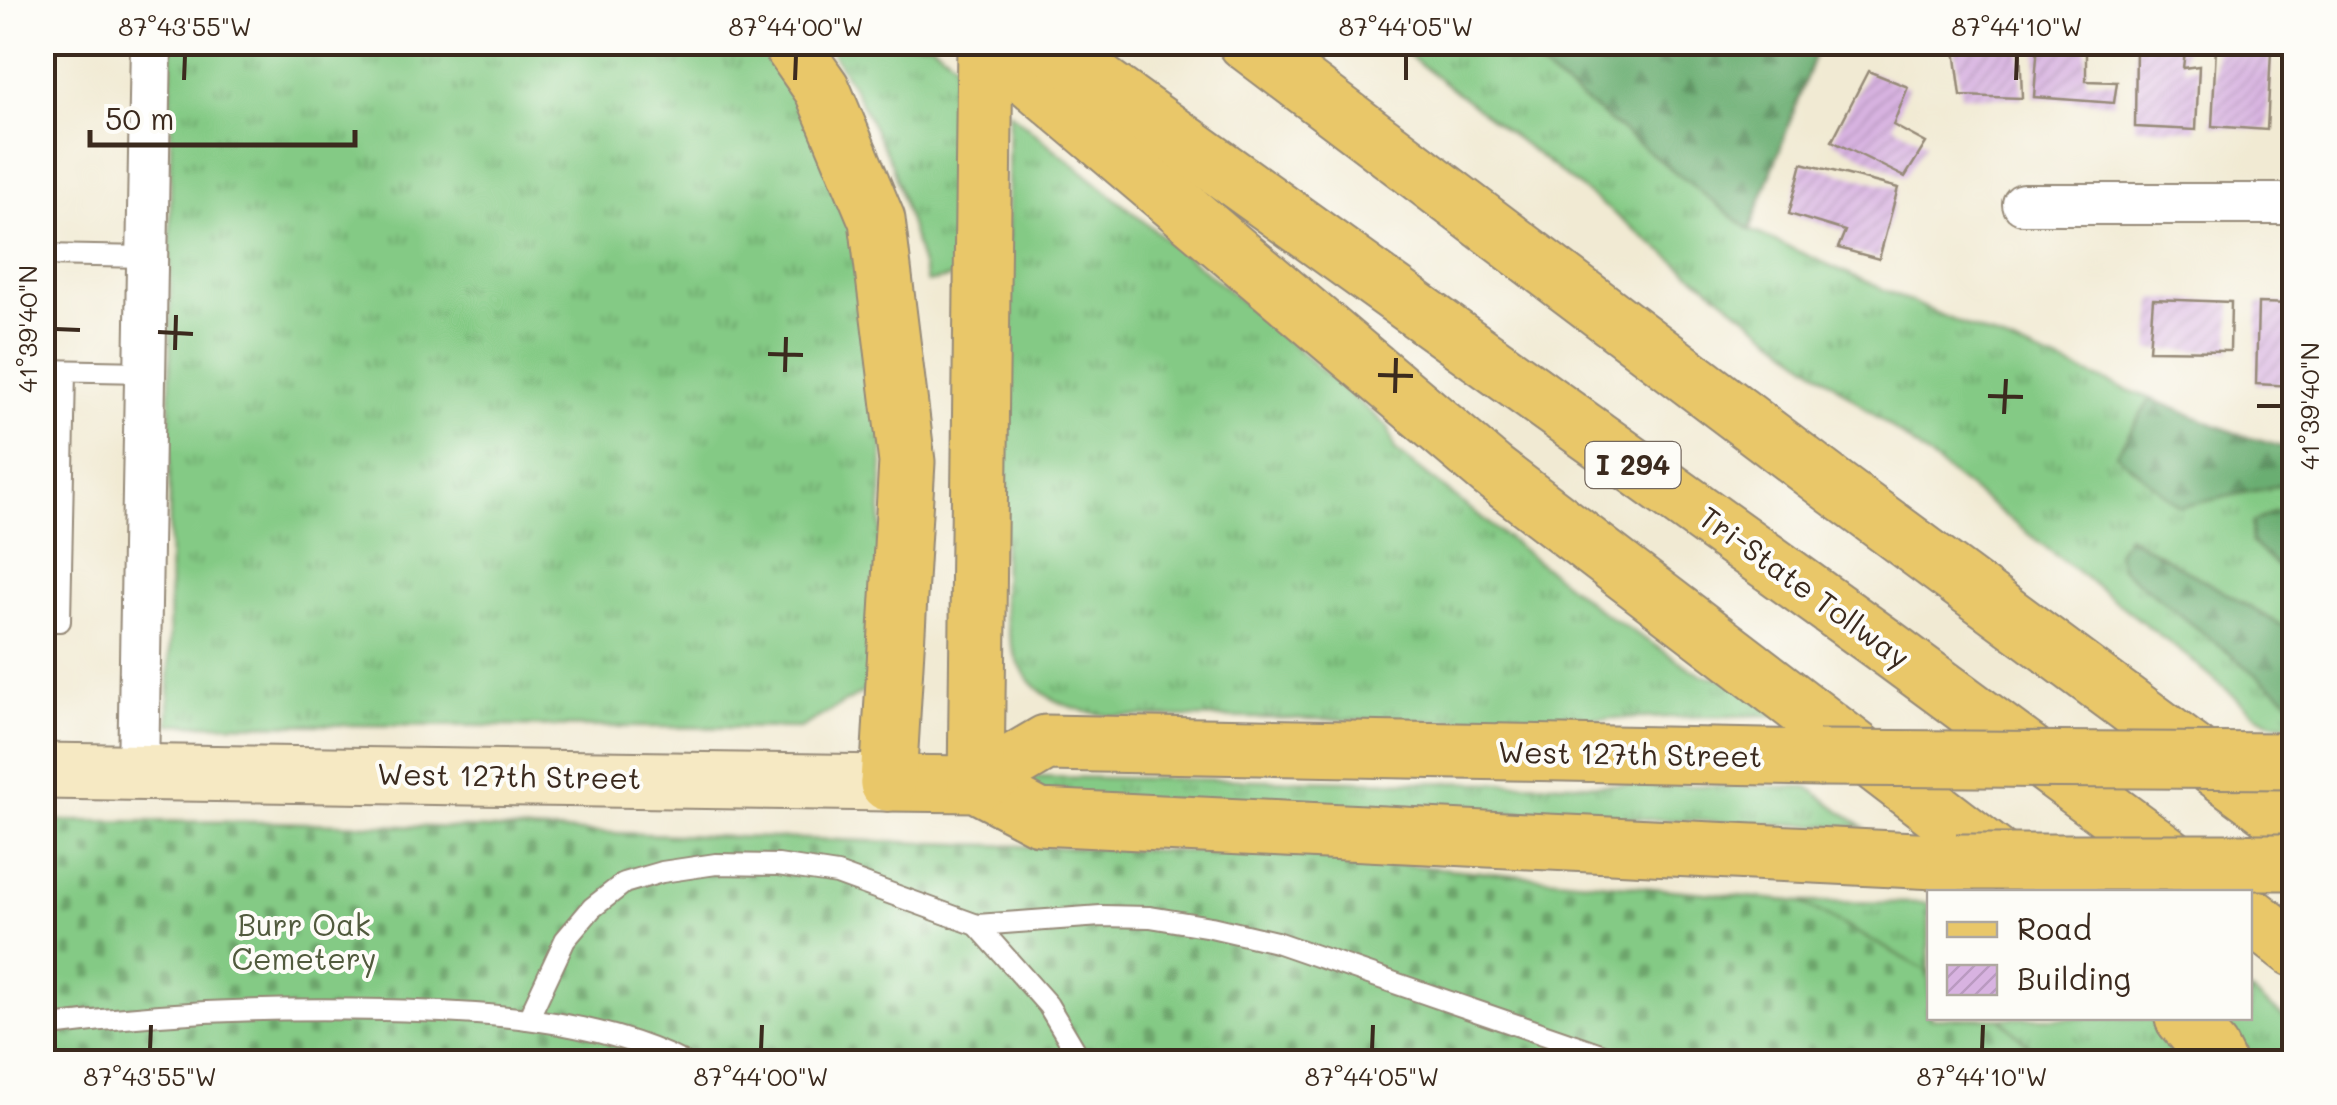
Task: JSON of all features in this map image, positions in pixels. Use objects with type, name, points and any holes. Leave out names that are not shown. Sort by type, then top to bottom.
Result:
[{"type":"main road","points":[[789,42],[822,89],[877,220],[907,462],[888,783]]},
{"type":"main road","points":[[976,784],[985,42]]},
{"type":"main road","points":[[985,42],[1492,471],[2040,890]]},
{"type":"main road","name":"Tri-State Tollway","points":[[1044,42],[1881,643],[2216,890]]},
{"type":"main road","points":[[1246,42],[2294,827]]},
{"type":"main road","name":"West 127th Street","points":[[976,784],[1046,743],[1819,758],[2294,761]]},
{"type":"main road","name":"West 127th Street","points":[[42,771],[976,784],[1039,817],[1956,862],[2294,862]]},
{"type":"main road","points":[[2252,916],[2294,948]]},
{"type":"main road","points":[[2185,1020],[2217,1062]]},
{"type":"street","points":[[138,772],[151,42]]},
{"type":"street","points":[[2023,204],[2294,204]]},
{"type":"lane","points":[[42,47],[42,206]]},
{"type":"lane","points":[[42,256],[148,257]]},
{"type":"lane","points":[[42,370],[145,372]]},
{"type":"lane","points":[[42,621],[60,622],[65,370]]},
{"type":"lane","points":[[528,1019],[565,940],[592,908],[624,883],[662,872],[716,864],[778,865],[837,874],[977,925],[1100,916],[1212,927],[1276,942],[1624,1062]]},
{"type":"lane","points":[[977,925],[1048,1005],[1082,1062]]},
{"type":"lane","points":[[42,1026],[254,1008],[451,1012],[582,1029],[682,1062]]},
{"type":"green space","points":[[171,43],[765,43],[817,135],[869,267],[885,385],[876,669],[865,691],[800,728],[169,724]]},
{"type":"green space","points":[[826,43],[931,43],[955,62],[954,277],[927,282],[892,165]]},
{"type":"green space","points":[[1393,43],[1509,43],[1750,230],[1968,327],[2151,399],[2117,454],[2250,490],[2294,482],[2294,508],[2252,523],[2251,542],[2277,566],[2294,570],[2294,633],[2128,536],[2117,553],[2122,569],[2294,704],[2294,724],[2272,723],[2253,712],[2193,661]]},
{"type":"green space","points":[[1509,43],[1819,43],[1750,230]]},
{"type":"green space","points":[[1009,112],[1234,295],[1388,427],[1395,450],[1599,610],[1701,675],[1739,681],[1791,715],[1461,721],[1111,716],[1063,704],[1045,695],[1021,667],[1013,649],[1003,600]]},
{"type":"green space","points":[[2151,399],[2243,436],[2294,450],[2294,482],[2180,507],[2116,454]]},
{"type":"green space","points":[[2294,508],[2294,570],[2277,566],[2251,542],[2252,523]]},
{"type":"green space","points":[[2127,536],[2294,633],[2294,704],[2122,569],[2117,553]]},
{"type":"green space","points":[[1032,777],[1808,787],[1863,827],[1032,796]]},
{"type":"green space","name":"Burr Oak Cemetery","points":[[43,821],[274,822],[1299,855],[1801,902],[1927,971],[1927,1020],[2002,1020],[2046,1062],[43,1062]]},
{"type":"green space","points":[[1801,902],[1927,903],[1927,971]]},
{"type":"green space","points":[[2252,993],[2294,1025],[2294,1062],[2243,1062],[2219,1020],[2252,1020]]},
{"type":"green space","points":[[2002,1020],[2152,1020],[2167,1037],[2180,1062],[2046,1062]]},
{"type":"building","points":[[1954,42],[2020,42],[2022,98],[1961,96]]},
{"type":"building","points":[[2038,42],[2086,42],[2086,81],[2117,82],[2114,103],[2034,97]]},
{"type":"building","points":[[2136,42],[2186,42],[2183,68],[2199,66],[2196,130],[2135,127]]},
{"type":"building","points":[[2216,48],[2271,51],[2267,130],[2212,126]]},
{"type":"building","points":[[1868,71],[1908,87],[1893,125],[1926,143],[1905,177],[1832,141]]},
{"type":"building","points":[[1802,163],[1898,188],[1879,259],[1838,248],[1845,231],[1789,214]]},
{"type":"building","points":[[2153,299],[2231,302],[2230,351],[2149,350]]},
{"type":"building","points":[[2258,303],[2294,304],[2294,386],[2256,384]]}]
